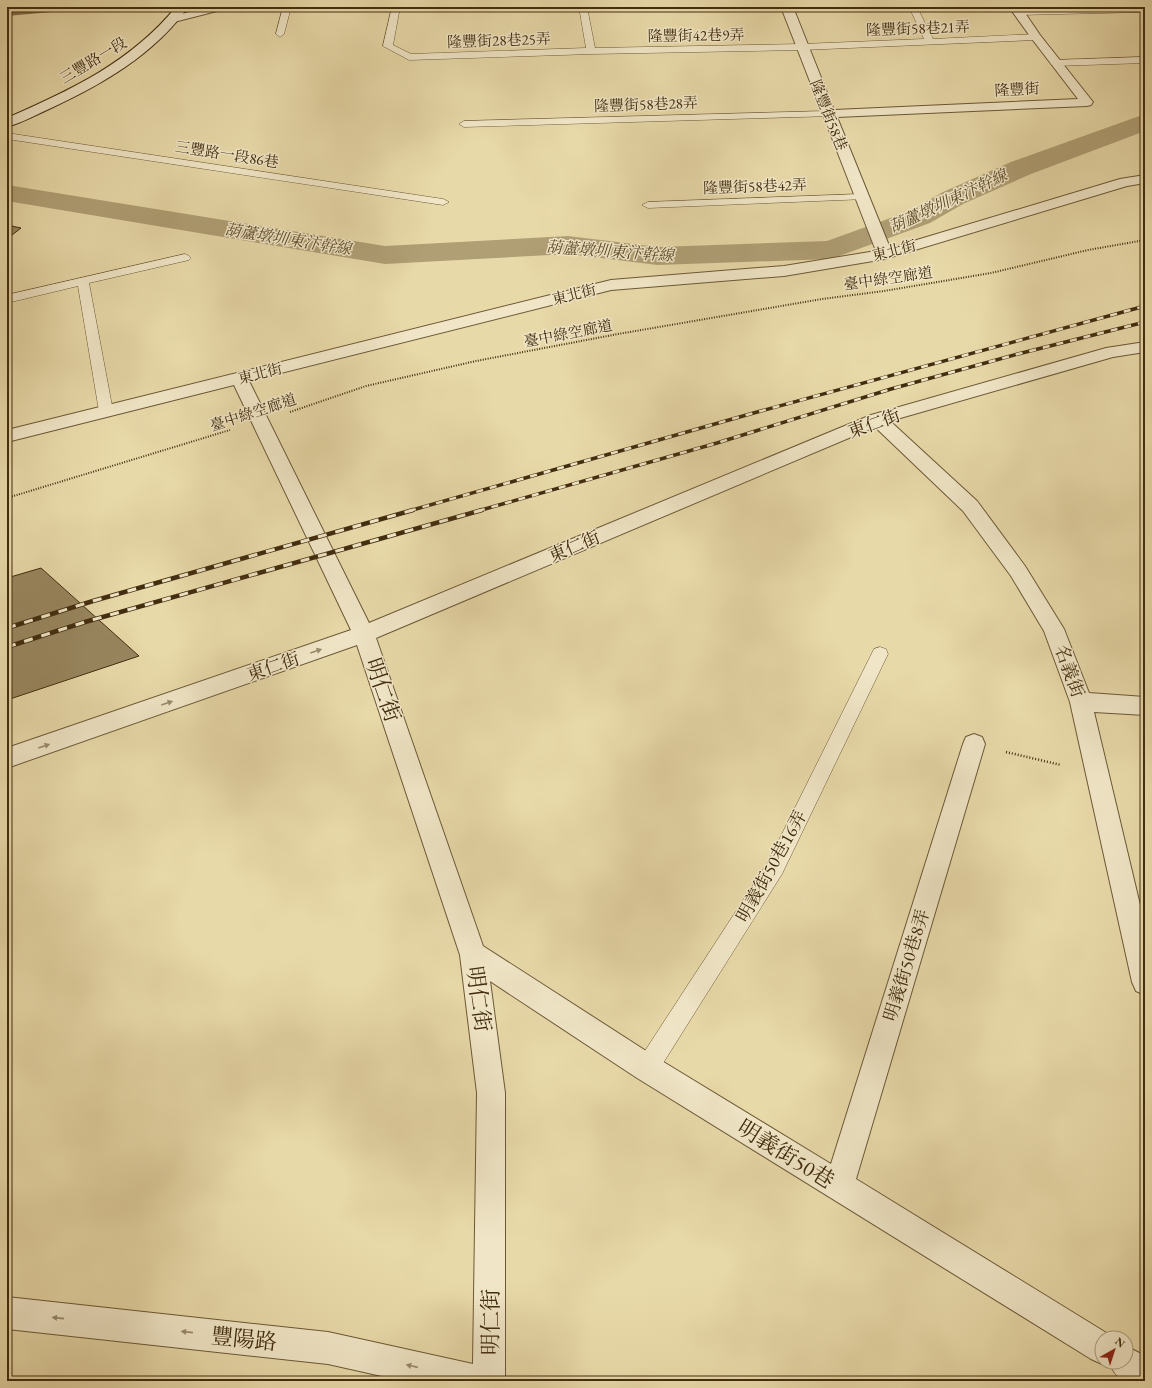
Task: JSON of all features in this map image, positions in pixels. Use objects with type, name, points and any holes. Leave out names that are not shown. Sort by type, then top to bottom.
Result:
[{"type":"street","name":"三豐路一段","points":[[7,123],[100,77],[144,47],[174,19],[182,7]]},
{"type":"street","points":[[174,19],[221,7]]},
{"type":"street","name":"隆豐街58巷","points":[[787,7],[883,249]]},
{"type":"street","name":"隆豐街","points":[[829,114],[1087,102],[1016,10]]},
{"type":"street","name":"東北街","points":[[7,436],[611,285],[784,271],[883,249],[1125,182],[1145,179]]},
{"type":"street","name":"東仁街","points":[[7,758],[364,634],[877,419],[1112,352],[1145,347]]},
{"type":"street","name":"明仁街","points":[[238,378],[364,634],[473,955],[491,1093],[489,1381]]},
{"type":"street","name":"名義街","points":[[877,419],[970,506],[1018,571],[1054,629],[1081,702],[1145,982]]},
{"type":"street","points":[[1081,702],[1145,706]]},
{"type":"street","name":"明義街50巷8弄","points":[[839,1186],[974,744]]},
{"type":"street","name":"明義街50巷","points":[[473,955],[647,1068],[1094,1343]]},
{"type":"street","name":"豐陽路","points":[[7,1313],[328,1348],[477,1381]]},
{"type":"street","points":[[1134,1367],[1145,1374]]},
{"type":"lane","points":[[280,34],[287,7]]},
{"type":"lane","name":"隆豐街28巷25弄","points":[[396,7],[388,46],[409,57],[590,51]]},
{"type":"lane","points":[[583,7],[590,51]]},
{"type":"lane","points":[[913,7],[930,42]]},
{"type":"lane","points":[[1016,10],[1139,9]]},
{"type":"lane","name":"隆豐街58巷21弄","points":[[802,47],[1036,37]]},
{"type":"lane","name":"隆豐街42巷9弄","points":[[590,51],[802,47]]},
{"type":"lane","points":[[1056,63],[1145,60]]},
{"type":"lane","name":"隆豐街58巷28弄","points":[[464,124],[829,114]]},
{"type":"lane","name":"三豐路一段86巷","points":[[7,136],[443,202]]},
{"type":"lane","name":"隆豐街58巷42弄","points":[[648,205],[862,197]]},
{"type":"lane","points":[[7,299],[185,258]]},
{"type":"lane","points":[[83,281],[106,411]]},
{"type":"lane","name":"明義街50巷16弄","points":[[647,1068],[775,868],[880,654]]},
{"type":"path","name":"臺中綠空廊道","points":[[7,498],[260,421],[366,386],[453,366],[618,334],[822,299],[884,291],[991,273],[1088,250],[1145,240]]},
{"type":"path","points":[[974,744],[1064,766]]},
{"type":"building","points":[[7,225],[21,228],[7,239]]},
{"type":"building","points":[[41,568],[139,656],[7,700],[7,578]]},
{"type":"waterway","points":[[7,14],[85,7]]},
{"type":"waterway","name":"葫蘆墩圳東汴幹線","points":[[7,193],[385,255],[568,245],[658,256],[831,250],[920,217],[953,198],[1021,168],[1145,122]]},
{"type":"railway","points":[[409,511],[750,414],[1145,306]]},
{"type":"railway","points":[[478,511],[717,443],[891,389],[1018,354],[1145,322]]},
{"type":"railway","points":[[7,628],[93,601],[413,510]]},
{"type":"railway","points":[[7,647],[85,622],[482,510]]}]
